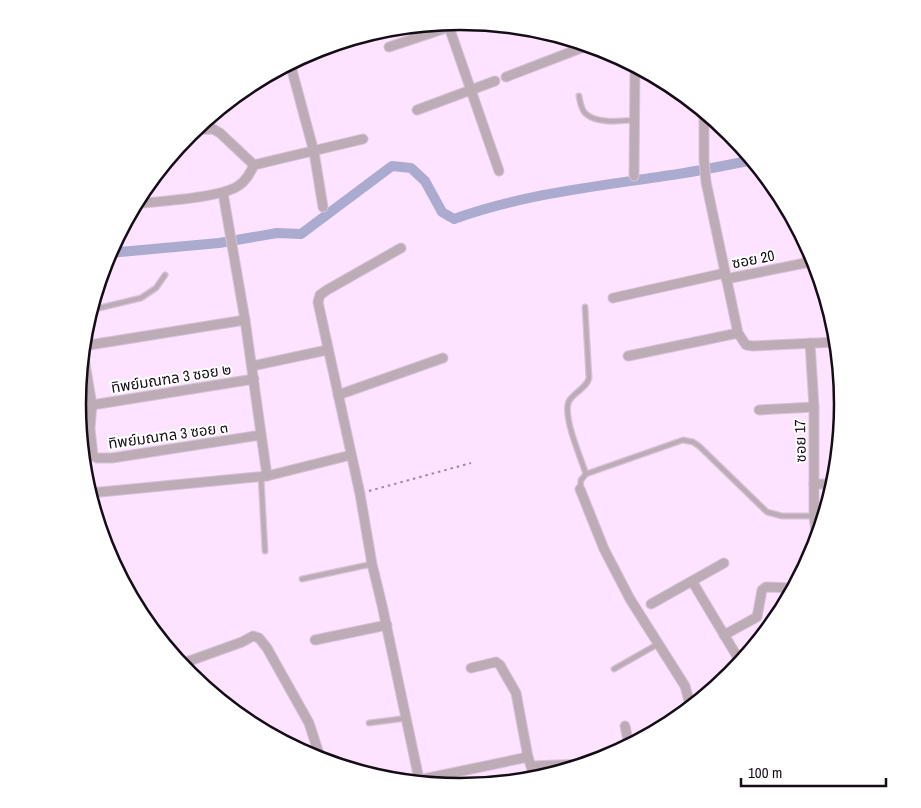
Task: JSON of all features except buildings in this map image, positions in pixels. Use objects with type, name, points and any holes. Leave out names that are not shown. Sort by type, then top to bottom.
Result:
[{"type":"street","points":[[450,30],[499,171]]},
{"type":"street","points":[[389,48],[438,31]]},
{"type":"street","points":[[506,77],[578,49]]},
{"type":"street","points":[[292,70],[314,152],[323,207]]},
{"type":"street","points":[[634,176],[635,74]]},
{"type":"street","points":[[417,110],[495,81]]},
{"type":"street","points":[[704,120],[706,182],[738,334],[746,344],[753,346],[829,342]]},
{"type":"street","points":[[207,129],[213,129],[220,133],[254,165]]},
{"type":"street","points":[[254,165],[363,139]]},
{"type":"street","points":[[146,203],[222,193],[238,187],[247,179],[254,165]]},
{"type":"street","points":[[222,193],[254,379],[264,476]]},
{"type":"street","points":[[401,248],[327,290],[318,298],[318,310],[360,494],[372,564],[418,776]]},
{"type":"street","name":"ซอย 20","points":[[613,298],[806,262]]},
{"type":"street","points":[[92,345],[245,320]]},
{"type":"street","points":[[628,356],[738,334]]},
{"type":"street","name":"ซอย 17","points":[[810,343],[814,407],[815,524]]},
{"type":"street","points":[[252,366],[327,350]]},
{"type":"street","points":[[338,395],[443,358]]},
{"type":"street","name":"ทิพย์มณฑล 3 ซอย ๓","points":[[87,377],[92,405],[87,423]]},
{"type":"street","name":"ทิพย์มณฑล 3 ซอย ๒","points":[[92,405],[254,379]]},
{"type":"street","points":[[758,410],[814,407]]},
{"type":"street","name":"ทิพย์มณฑล 3 ซอย ๓","points":[[88,439],[93,456],[97,458],[112,458],[261,435]]},
{"type":"street","points":[[97,492],[264,476],[351,455]]},
{"type":"street","points":[[814,484],[826,484]]},
{"type":"street","points":[[580,489],[604,549],[630,599],[685,686],[689,700]]},
{"type":"street","points":[[650,604],[724,563]]},
{"type":"street","points":[[692,581],[737,656]]},
{"type":"street","points":[[724,635],[758,617],[762,590],[766,587],[786,588]]},
{"type":"street","points":[[315,640],[386,625]]},
{"type":"street","points":[[189,661],[242,642],[253,636],[259,638],[267,648],[309,723],[318,750]]},
{"type":"street","points":[[471,668],[496,662],[500,665],[516,693],[532,771]]},
{"type":"street","points":[[625,726],[627,739]]},
{"type":"street","points":[[433,777],[529,762],[563,763]]},
{"type":"lane","points":[[578,96],[586,115],[593,118],[611,121],[635,120]]},
{"type":"lane","points":[[99,308],[141,298],[156,288],[165,275]]},
{"type":"lane","points":[[585,307],[589,378],[586,385],[572,397],[568,405],[568,411],[569,422],[586,474]]},
{"type":"lane","points":[[580,489],[581,480],[586,474],[683,440],[699,446],[767,512],[782,516],[814,516]]},
{"type":"lane","points":[[264,476],[265,551]]},
{"type":"lane","points":[[302,579],[372,564]]},
{"type":"lane","points":[[614,669],[658,644]]},
{"type":"lane","points":[[369,724],[407,718]]},
{"type":"path","points":[[360,494],[471,463]]},
{"type":"waterway","points":[[119,252],[219,243],[277,233],[301,234],[392,166],[411,168],[425,181],[442,212],[454,219],[536,196],[745,161]]}]
